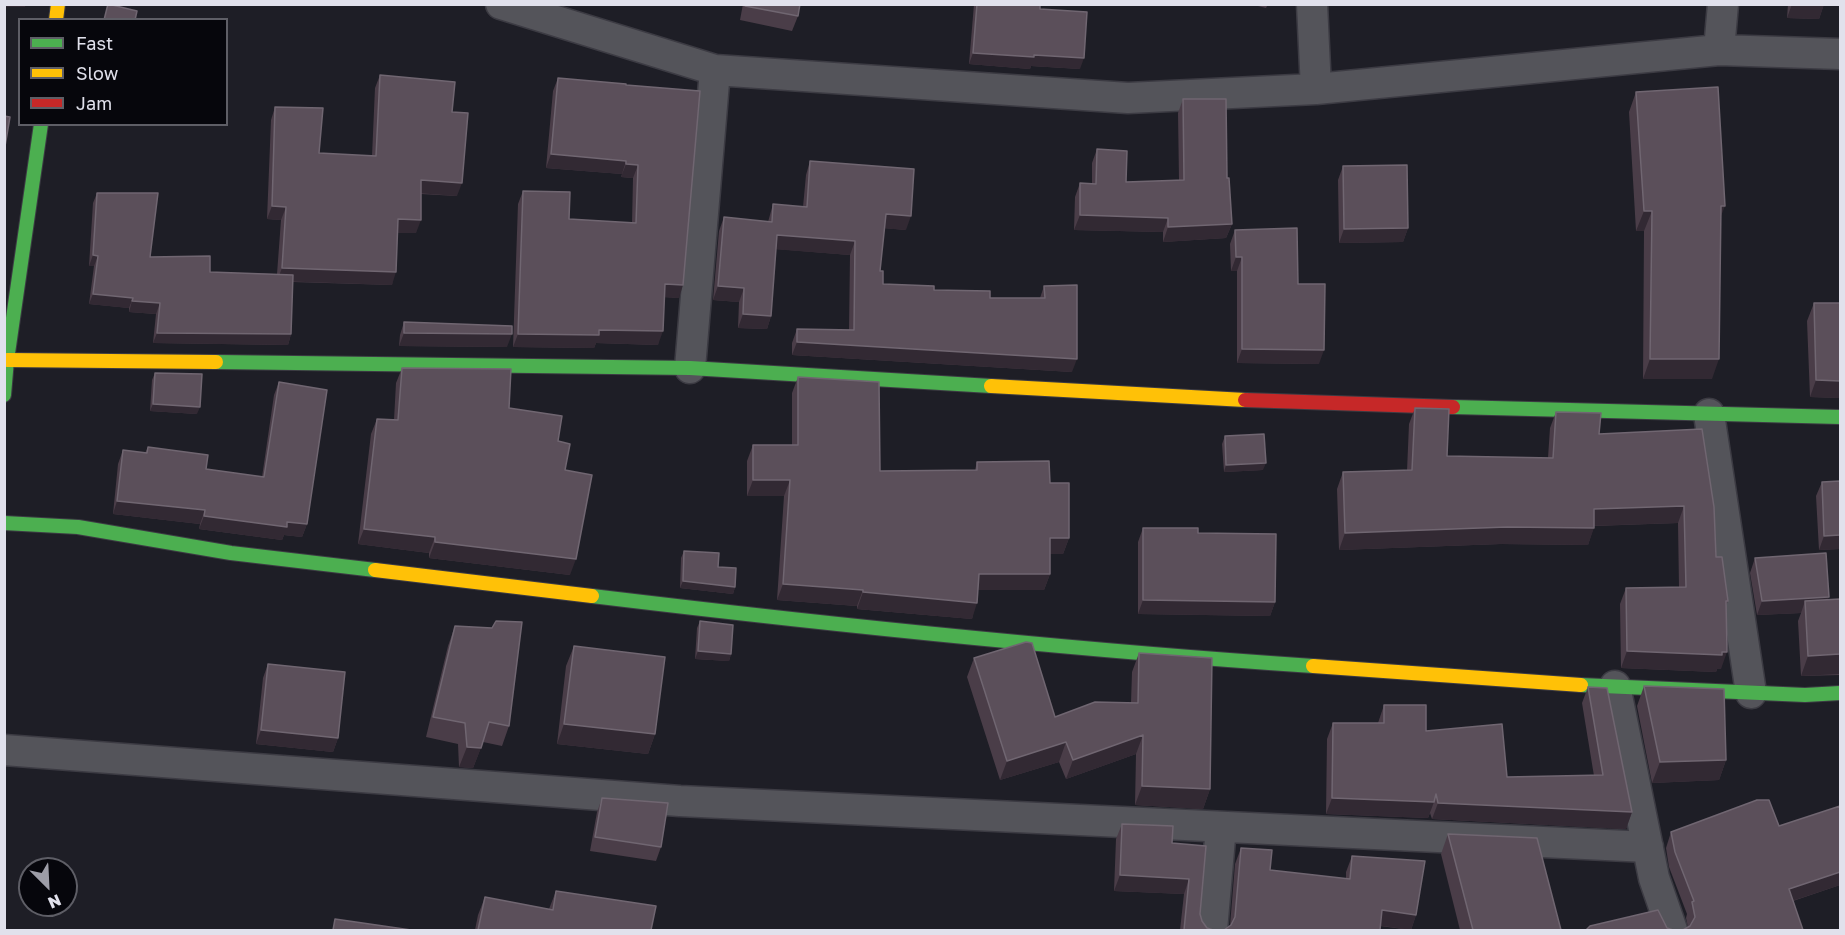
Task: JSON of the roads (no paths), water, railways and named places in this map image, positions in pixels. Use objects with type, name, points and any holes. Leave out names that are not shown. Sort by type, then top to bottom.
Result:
[{"type":"main road","points":[[4,395],[41,126]]},
{"type":"main road","points":[[7,360],[690,368],[1173,397],[1840,417]]},
{"type":"main road","points":[[4,523],[78,526],[231,553],[821,624],[1163,656],[1615,686],[1805,695],[1840,693]]},
{"type":"street","points":[[501,4],[715,70],[1128,98],[1316,89],[1719,50],[1840,54]]},
{"type":"street","points":[[1312,4],[1316,89]]},
{"type":"street","points":[[1719,50],[1723,4]]},
{"type":"street","points":[[690,368],[715,70]]},
{"type":"street","points":[[1709,414],[1751,693]]},
{"type":"street","points":[[1615,686],[1654,878],[1672,930]]},
{"type":"street","points":[[4,750],[680,801],[1648,847]]},
{"type":"street","points":[[1212,930],[1221,826]]}]
